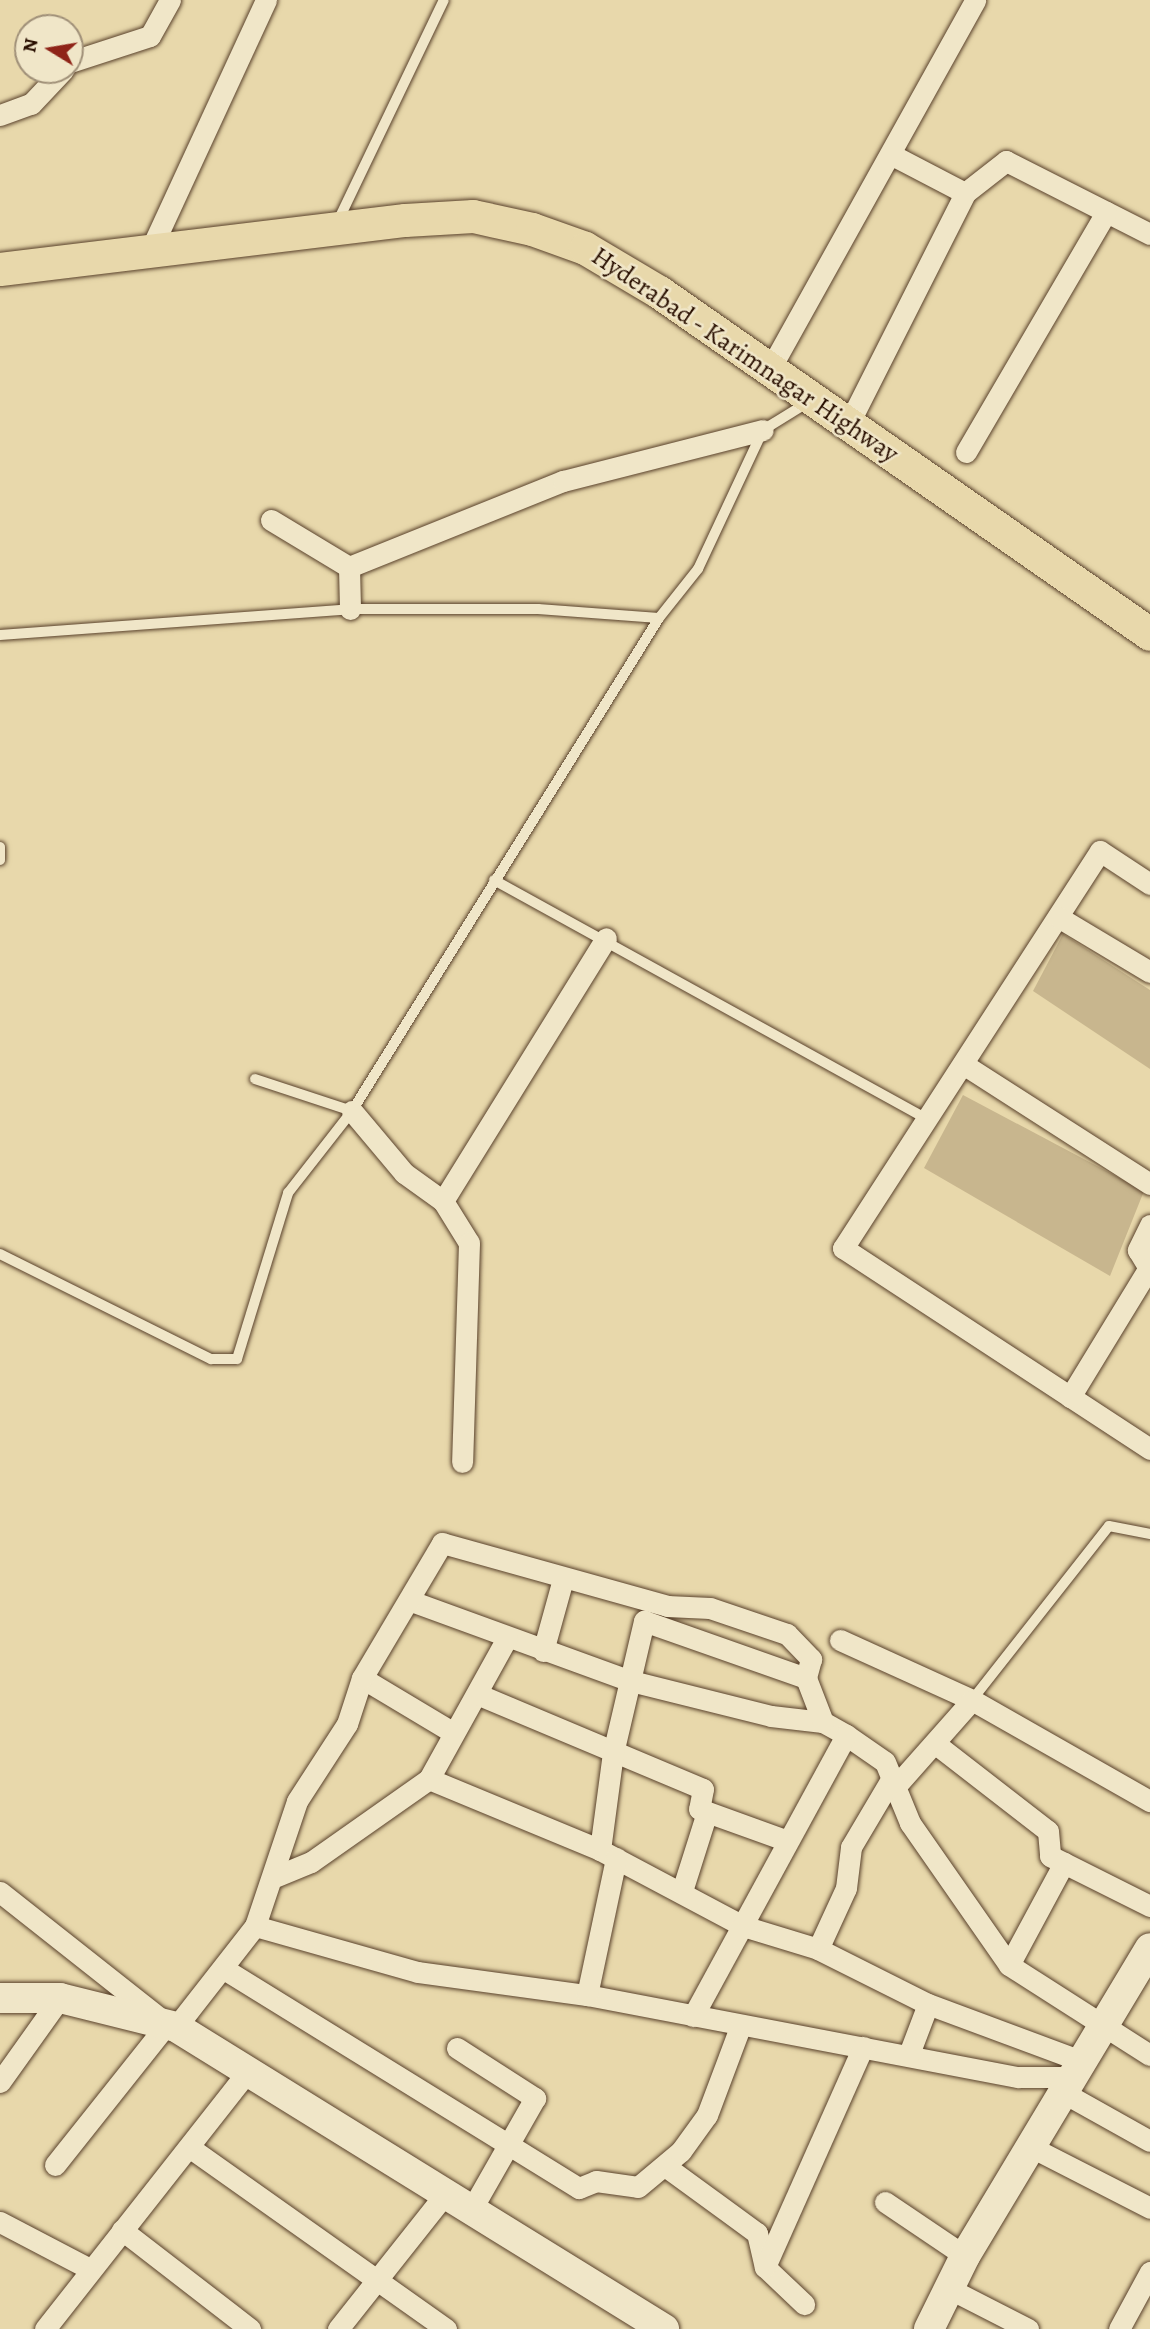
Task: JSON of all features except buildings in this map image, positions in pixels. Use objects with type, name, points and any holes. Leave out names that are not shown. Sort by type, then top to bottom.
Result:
[{"type":"main road","name":"Hyderabad - Karimnagar Highway","points":[[0,269],[334,229],[472,216],[532,229],[585,248],[771,369],[1150,634]]},
{"type":"main road","points":[[929,2329],[965,2256],[1150,1948]]},
{"type":"main road","points":[[0,1998],[60,1998],[172,2026],[249,2070],[664,2329]]},
{"type":"street","points":[[84,57],[150,36],[170,0]]},
{"type":"street","points":[[150,251],[266,0]]},
{"type":"street","points":[[771,369],[894,156],[975,0]]},
{"type":"street","points":[[0,115],[31,104],[50,84]]},
{"type":"street","points":[[894,156],[965,193]]},
{"type":"street","points":[[849,423],[965,193],[1006,161],[1150,234]]},
{"type":"street","points":[[966,452],[1106,212]]},
{"type":"street","points":[[349,567],[563,481],[763,430]]},
{"type":"street","points":[[271,520],[349,567]]},
{"type":"street","points":[[349,567],[350,609]]},
{"type":"street","points":[[1150,884],[1100,851],[843,1248],[1150,1449]]},
{"type":"street","points":[[1058,916],[1150,972]]},
{"type":"street","points":[[443,1201],[606,938]]},
{"type":"street","points":[[962,1065],[1150,1184]]},
{"type":"street","points":[[352,1111],[404,1173],[443,1201],[469,1243],[462,1462]]},
{"type":"street","points":[[1070,1397],[1149,1270],[1138,1250],[1150,1225]]},
{"type":"street","points":[[55,2165],[172,2026],[224,1969],[255,1926],[297,1801],[347,1724],[362,1678],[411,1601],[442,1543],[667,1606],[710,1608],[787,1634],[811,1659],[806,1678],[823,1722]]},
{"type":"street","points":[[543,1651],[563,1579]]},
{"type":"street","points":[[411,1601],[631,1681],[771,1716],[823,1722],[846,1735],[885,1762],[909,1823],[1009,1965],[1150,2055]]},
{"type":"street","points":[[587,1995],[608,1854],[613,1753],[643,1621],[806,1678]]},
{"type":"street","points":[[272,1878],[311,1862],[429,1779],[507,1638]]},
{"type":"street","points":[[840,1640],[972,1700],[1150,1801]]},
{"type":"street","points":[[362,1678],[454,1733]]},
{"type":"street","points":[[477,1694],[702,1789],[699,1809],[785,1840]]},
{"type":"street","points":[[818,1949],[845,1888],[851,1847],[893,1783],[937,1745],[972,1700]]},
{"type":"street","points":[[693,2016],[743,1926],[785,1840],[846,1735]]},
{"type":"street","points":[[937,1745],[1048,1831],[1050,1856],[1150,1906]]},
{"type":"street","points":[[429,1779],[608,1854],[682,1891],[743,1926],[818,1949],[928,2004],[1073,2077],[1150,2141]]},
{"type":"street","points":[[682,1891],[707,1812]]},
{"type":"street","points":[[1009,1965],[1065,1863]]},
{"type":"street","points":[[0,1892],[172,2026]]},
{"type":"street","points":[[255,1926],[418,1972],[587,1995],[740,2027],[909,2054],[1018,2077],[1073,2077]]},
{"type":"street","points":[[224,1969],[507,2149],[579,2188],[596,2182],[638,2188],[665,2166],[706,2115],[740,2027]]},
{"type":"street","points":[[0,2082],[60,1998]]},
{"type":"street","points":[[909,2054],[928,2004]]},
{"type":"street","points":[[765,2267],[863,2047]]},
{"type":"street","points":[[457,2048],[534,2098],[471,2210]]},
{"type":"street","points":[[55,2325],[90,2269],[249,2070]]},
{"type":"street","points":[[189,2147],[446,2329]]},
{"type":"street","points":[[1032,2148],[1150,2208]]},
{"type":"street","points":[[665,2166],[757,2233],[765,2267],[804,2304]]},
{"type":"street","points":[[338,2329],[379,2282],[445,2194]]},
{"type":"street","points":[[885,2202],[965,2256]]},
{"type":"street","points":[[0,2222],[90,2269]]},
{"type":"street","points":[[122,2230],[250,2329]]},
{"type":"street","points":[[1119,2329],[1143,2300],[1150,2272]]},
{"type":"street","points":[[948,2288],[1028,2329]]},
{"type":"lane","points":[[334,229],[444,0],[429,0]]},
{"type":"lane","points":[[0,1254],[211,1359],[237,1359],[288,1193],[352,1111],[659,618],[698,569],[763,430],[815,398]]},
{"type":"lane","points":[[0,635],[350,609],[538,609],[659,618]]},
{"type":"lane","points":[[0,847],[0,860]]},
{"type":"lane","points":[[494,880],[606,938],[927,1119]]},
{"type":"lane","points":[[256,1079],[352,1111]]},
{"type":"lane","points":[[972,1700],[1109,1526],[1150,1534]]},
{"type":"shaded area","points":[[1063,934],[1150,990],[1150,1069],[1033,991]]},
{"type":"shaded area","points":[[963,1095],[1144,1191],[1110,1276],[924,1168]]}]
